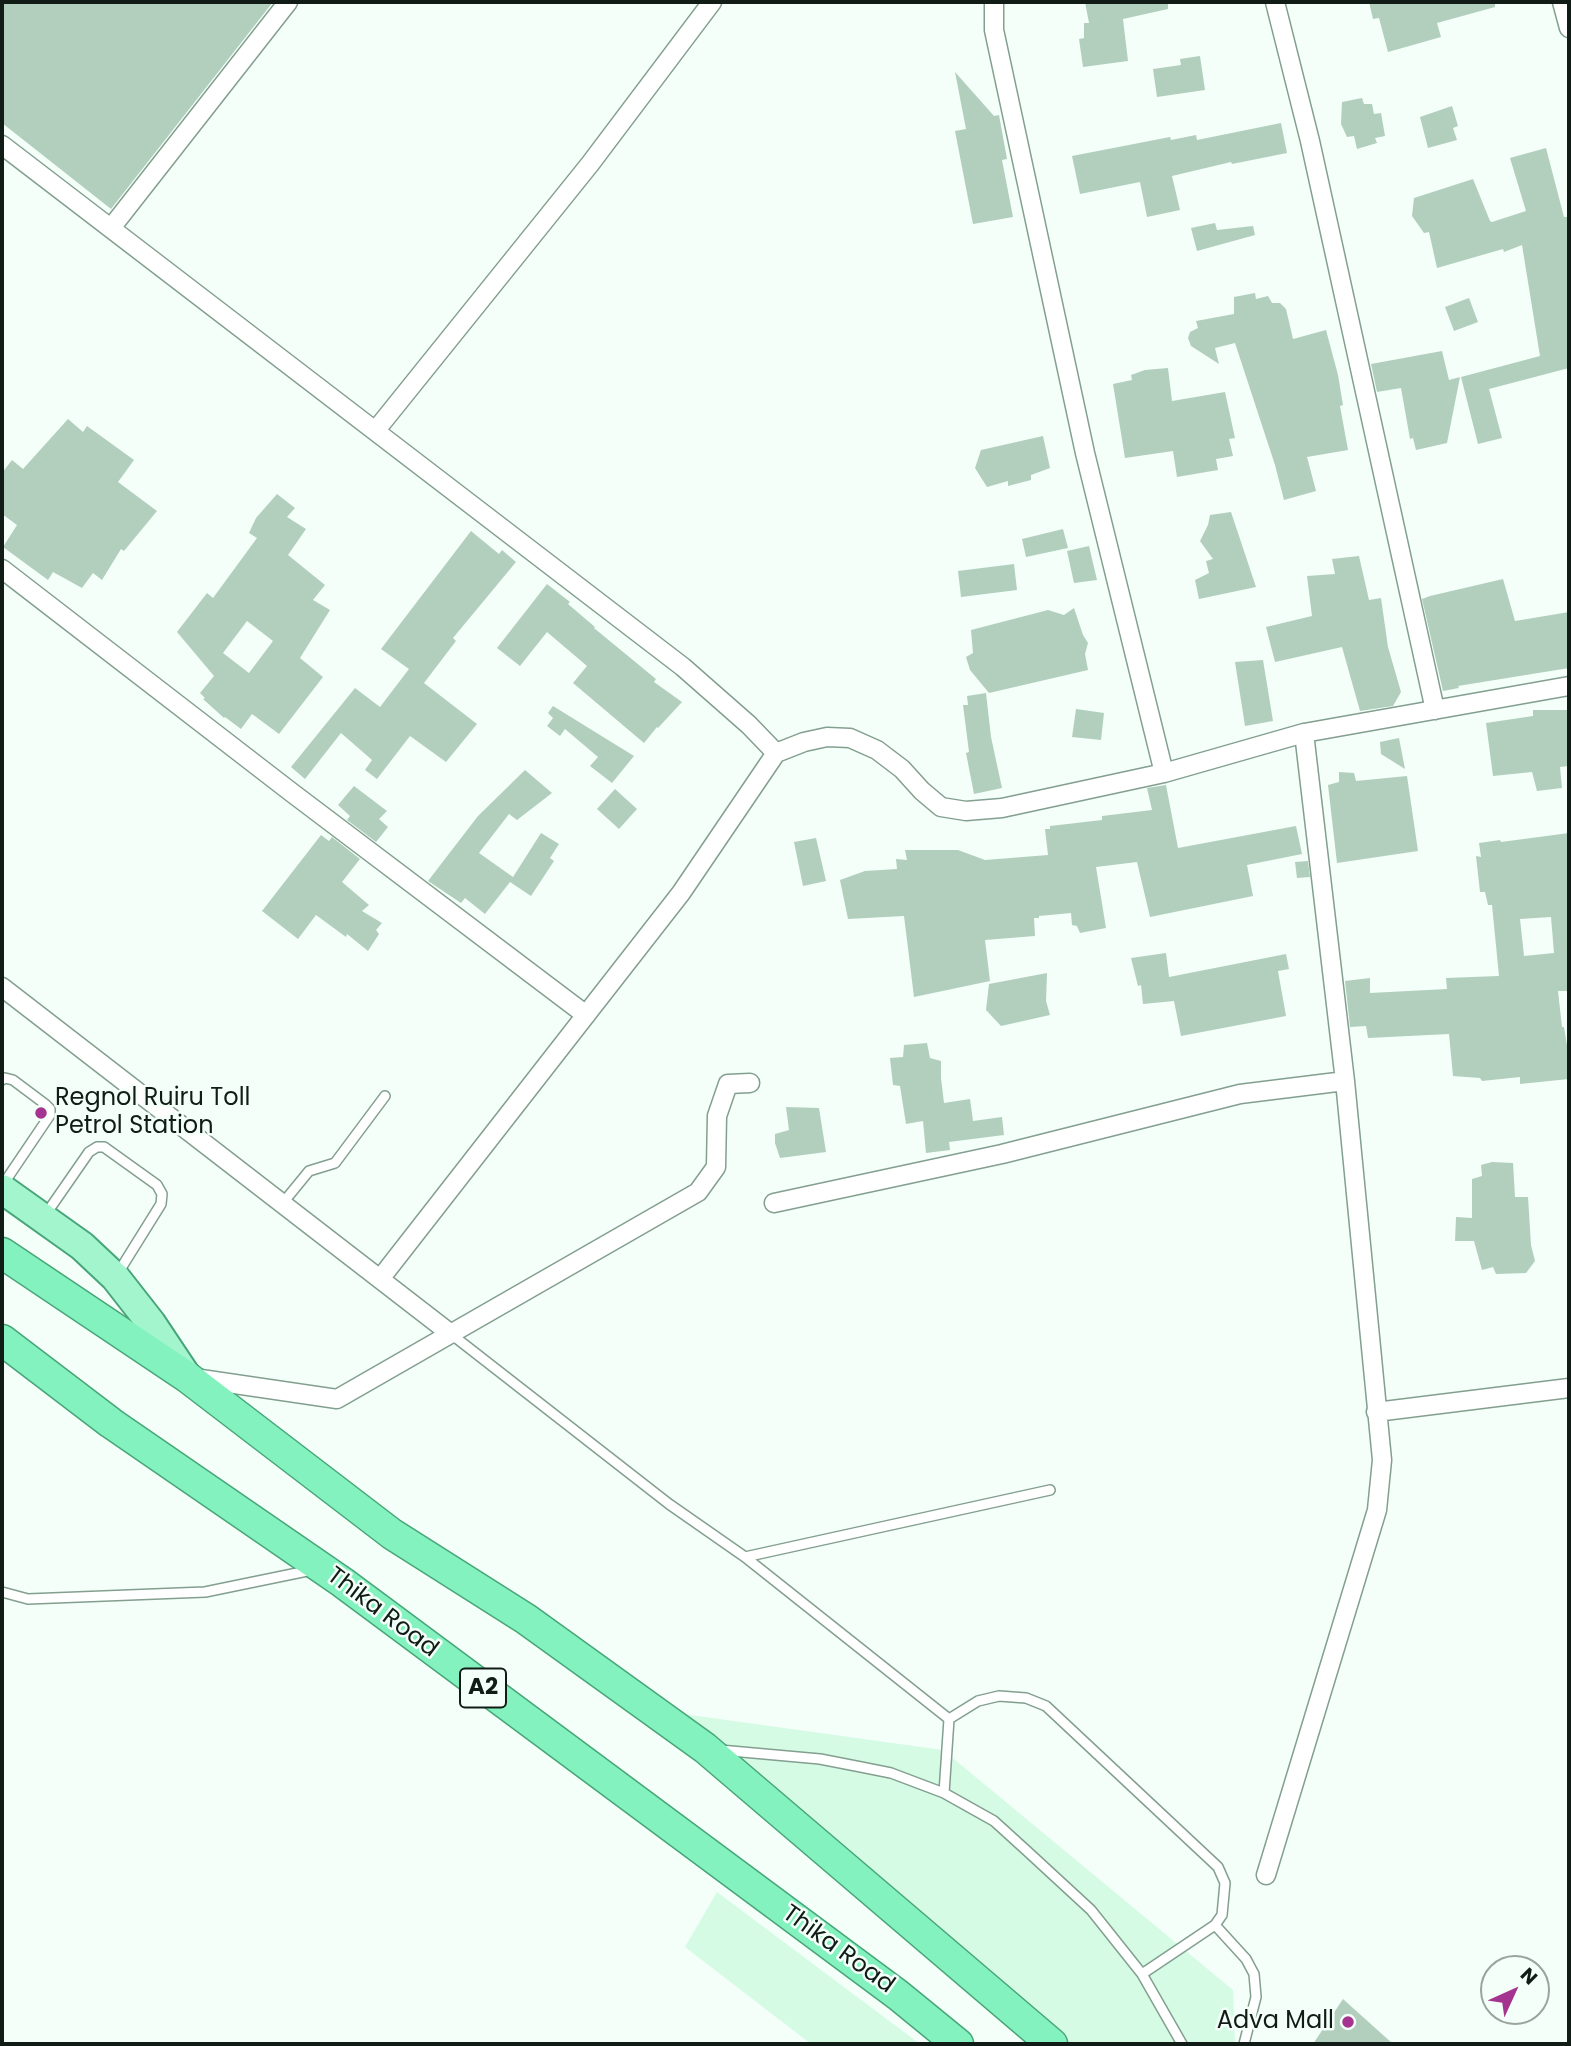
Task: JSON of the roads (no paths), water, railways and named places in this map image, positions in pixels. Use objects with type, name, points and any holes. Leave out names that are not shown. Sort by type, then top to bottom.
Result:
[{"type":"highway","points":[[2,1253],[187,1377],[392,1534],[526,1619],[705,1748],[1052,2044]]},
{"type":"highway","name":"Thika Road","points":[[2,1340],[111,1423],[321,1568],[898,1994],[958,2044]]},
{"type":"main road","points":[[2,1188],[82,1246],[116,1277],[187,1377]]},
{"type":"street","points":[[111,228],[288,2]]},
{"type":"street","points":[[376,430],[590,164],[712,2]]},
{"type":"street","points":[[994,2],[994,30],[1085,453],[1164,773]]},
{"type":"street","points":[[1275,2],[1310,141],[1435,710]]},
{"type":"street","points":[[1562,2],[1569,28]]},
{"type":"street","points":[[2,145],[683,667],[776,752]]},
{"type":"street","points":[[2,569],[586,1015]]},
{"type":"street","points":[[380,1279],[681,893],[776,752],[827,737],[850,737],[877,750],[902,769],[941,807],[966,811],[1002,807],[1164,773],[1304,733],[1569,686]]},
{"type":"street","points":[[1266,1875],[1377,1510],[1382,1460],[1345,1081],[1304,733]]},
{"type":"street","points":[[2,987],[451,1334]]},
{"type":"street","points":[[774,1203],[1002,1154],[1240,1094],[1345,1081]]},
{"type":"street","points":[[187,1377],[337,1399],[698,1192],[716,1167],[718,1116],[728,1084],[750,1083]]},
{"type":"street","points":[[1377,1412],[1569,1388]]},
{"type":"lane","points":[[2,1080],[13,1080],[50,1109],[50,1115],[2,1188]]},
{"type":"lane","points":[[282,1204],[309,1171],[335,1163],[385,1096]]},
{"type":"lane","points":[[43,1219],[89,1152],[97,1147],[104,1147],[157,1185],[162,1194],[161,1204],[116,1277]]},
{"type":"lane","points":[[451,1334],[670,1504],[745,1557],[949,1719]]},
{"type":"lane","points":[[745,1557],[1049,1490]]},
{"type":"lane","points":[[2,1591],[28,1598],[205,1592],[321,1568]]},
{"type":"lane","points":[[949,1719],[978,1701],[999,1696],[1026,1698],[1046,1706],[1218,1867],[1225,1884],[1222,1915],[1215,1925],[1142,1974]]},
{"type":"lane","points":[[944,1793],[949,1719]]},
{"type":"lane","points":[[705,1748],[820,1759],[891,1773],[944,1793],[994,1821],[1091,1910],[1142,1974],[1182,2044]]},
{"type":"lane","points":[[1215,1925],[1247,1959],[1254,1974],[1256,1997],[1244,2044]]},
{"type":"place","name":"Regnol Ruiru Toll Petrol Station","points":[[41,1113]]},
{"type":"place","name":"Adva Mall","points":[[1348,2022]]}]
